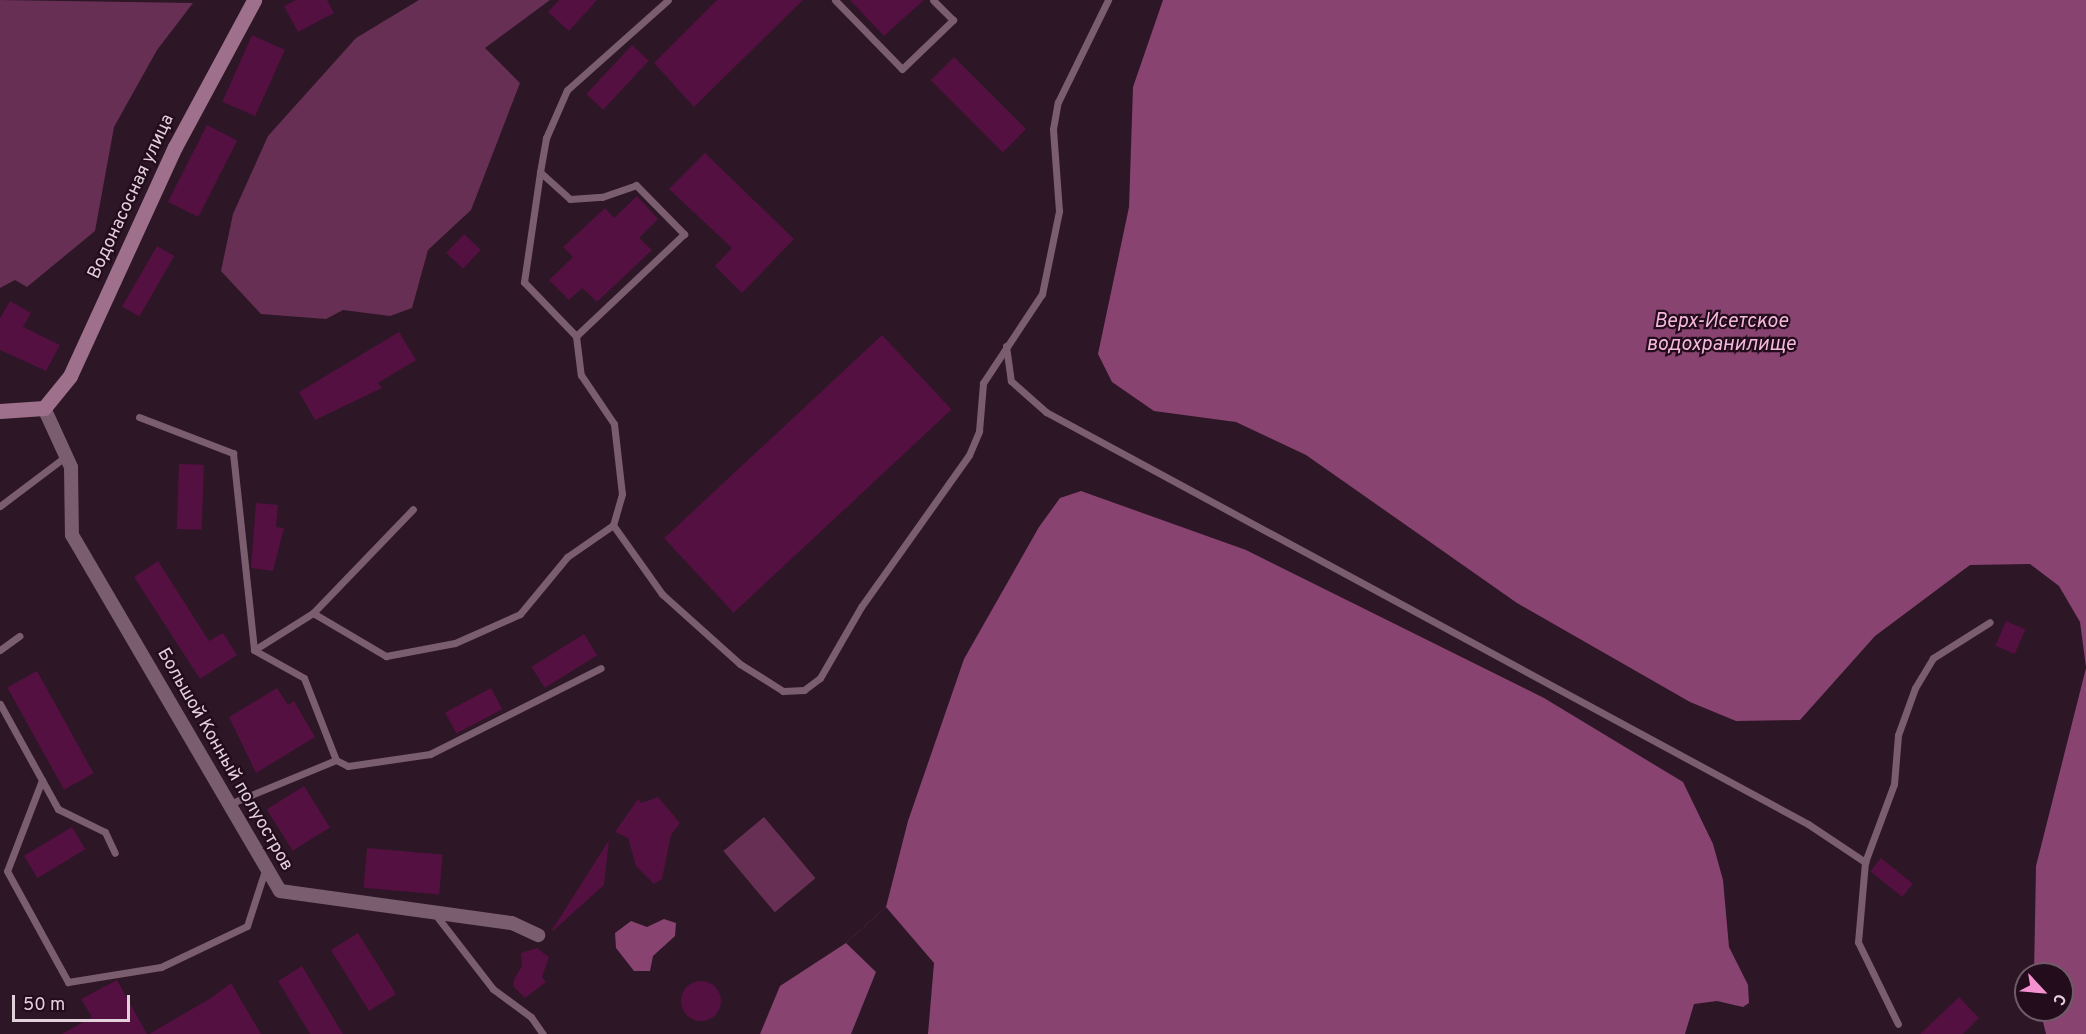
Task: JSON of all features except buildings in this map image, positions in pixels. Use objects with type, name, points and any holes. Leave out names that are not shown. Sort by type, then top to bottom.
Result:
[{"type":"street","name":"Водонасосная улица","points":[[44,408],[70,376],[175,147],[254,0]]},
{"type":"street","points":[[0,411],[44,408]]},
{"type":"street","name":"Большой Конный полуостров","points":[[44,408],[66,456],[72,535],[280,891],[512,923],[538,935]]},
{"type":"lane","points":[[313,613],[386,656],[455,643],[520,614],[567,557],[613,525],[622,494],[614,424],[581,375],[576,336],[524,282],[546,138],[567,90],[668,0]]},
{"type":"lane","points":[[835,0],[902,69],[953,20],[933,0]]},
{"type":"lane","points":[[613,525],[662,594],[740,664],[783,691],[804,690],[820,678],[861,606],[969,455],[979,431],[983,383],[1042,294],[1059,211],[1053,129],[1058,102],[1108,0]]},
{"type":"lane","points":[[540,172],[570,199],[602,197],[636,186],[684,234],[576,336]]},
{"type":"lane","points":[[1006,346],[1011,381],[1046,412],[1808,824],[1865,862]]},
{"type":"lane","points":[[139,417],[233,453],[254,650]]},
{"type":"lane","points":[[0,506],[66,456]]},
{"type":"lane","points":[[254,650],[313,613],[413,509]]},
{"type":"lane","points":[[1898,1024],[1858,942],[1865,862],[1894,784],[1898,735],[1915,688],[1933,658],[1990,622]]},
{"type":"lane","points":[[0,650],[19,636]]},
{"type":"lane","points":[[254,650],[304,678],[336,760],[348,766],[430,754],[601,668]]},
{"type":"lane","points":[[0,704],[58,809],[105,832],[115,853]]},
{"type":"lane","points":[[229,804],[336,760]]},
{"type":"lane","points":[[42,780],[7,871],[68,982],[160,967],[247,927],[266,867]]},
{"type":"lane","points":[[433,912],[493,989],[531,1017],[543,1034]]},
{"type":"shaded area","points":[[0,0],[193,3],[157,50],[114,127],[95,231],[27,287],[15,280],[0,288]]},
{"type":"shaded area","points":[[419,0],[550,0],[485,48],[520,83],[471,210],[428,250],[412,308],[390,316],[343,310],[326,319],[261,314],[221,271],[233,214],[268,136],[356,38]]},
{"type":"shaded area","points":[[764,817],[815,878],[775,912],[723,851]]},
{"type":"water","name":"Верх-Исетское водохранилище","points":[[1163,0],[2086,0],[2086,667],[2080,622],[2059,586],[2030,564],[1970,565],[1875,636],[1800,720],[1736,721],[1690,702],[1517,603],[1306,455],[1236,422],[1154,411],[1112,382],[1098,354],[1129,207],[1133,87]]},
{"type":"water","points":[[1081,491],[1246,550],[1544,698],[1683,782],[1713,844],[1723,880],[1729,947],[1748,985],[1749,1003],[1743,1007],[1717,1001],[1694,1004],[1685,1034],[760,1034],[780,986],[846,943],[886,907],[908,821],[964,659],[1039,527],[1060,498]]},
{"type":"water","points":[[2086,668],[2086,1034],[2046,1034],[2043,1022],[2074,1022],[2074,962],[2034,962],[2036,866]]},
{"type":"water","points":[[664,919],[676,923],[675,936],[653,956],[650,971],[634,971],[616,948],[615,933],[631,921],[647,927]]},
{"type":"pier","points":[[886,907],[934,963],[928,1034],[851,1034],[876,972],[846,943]]}]
